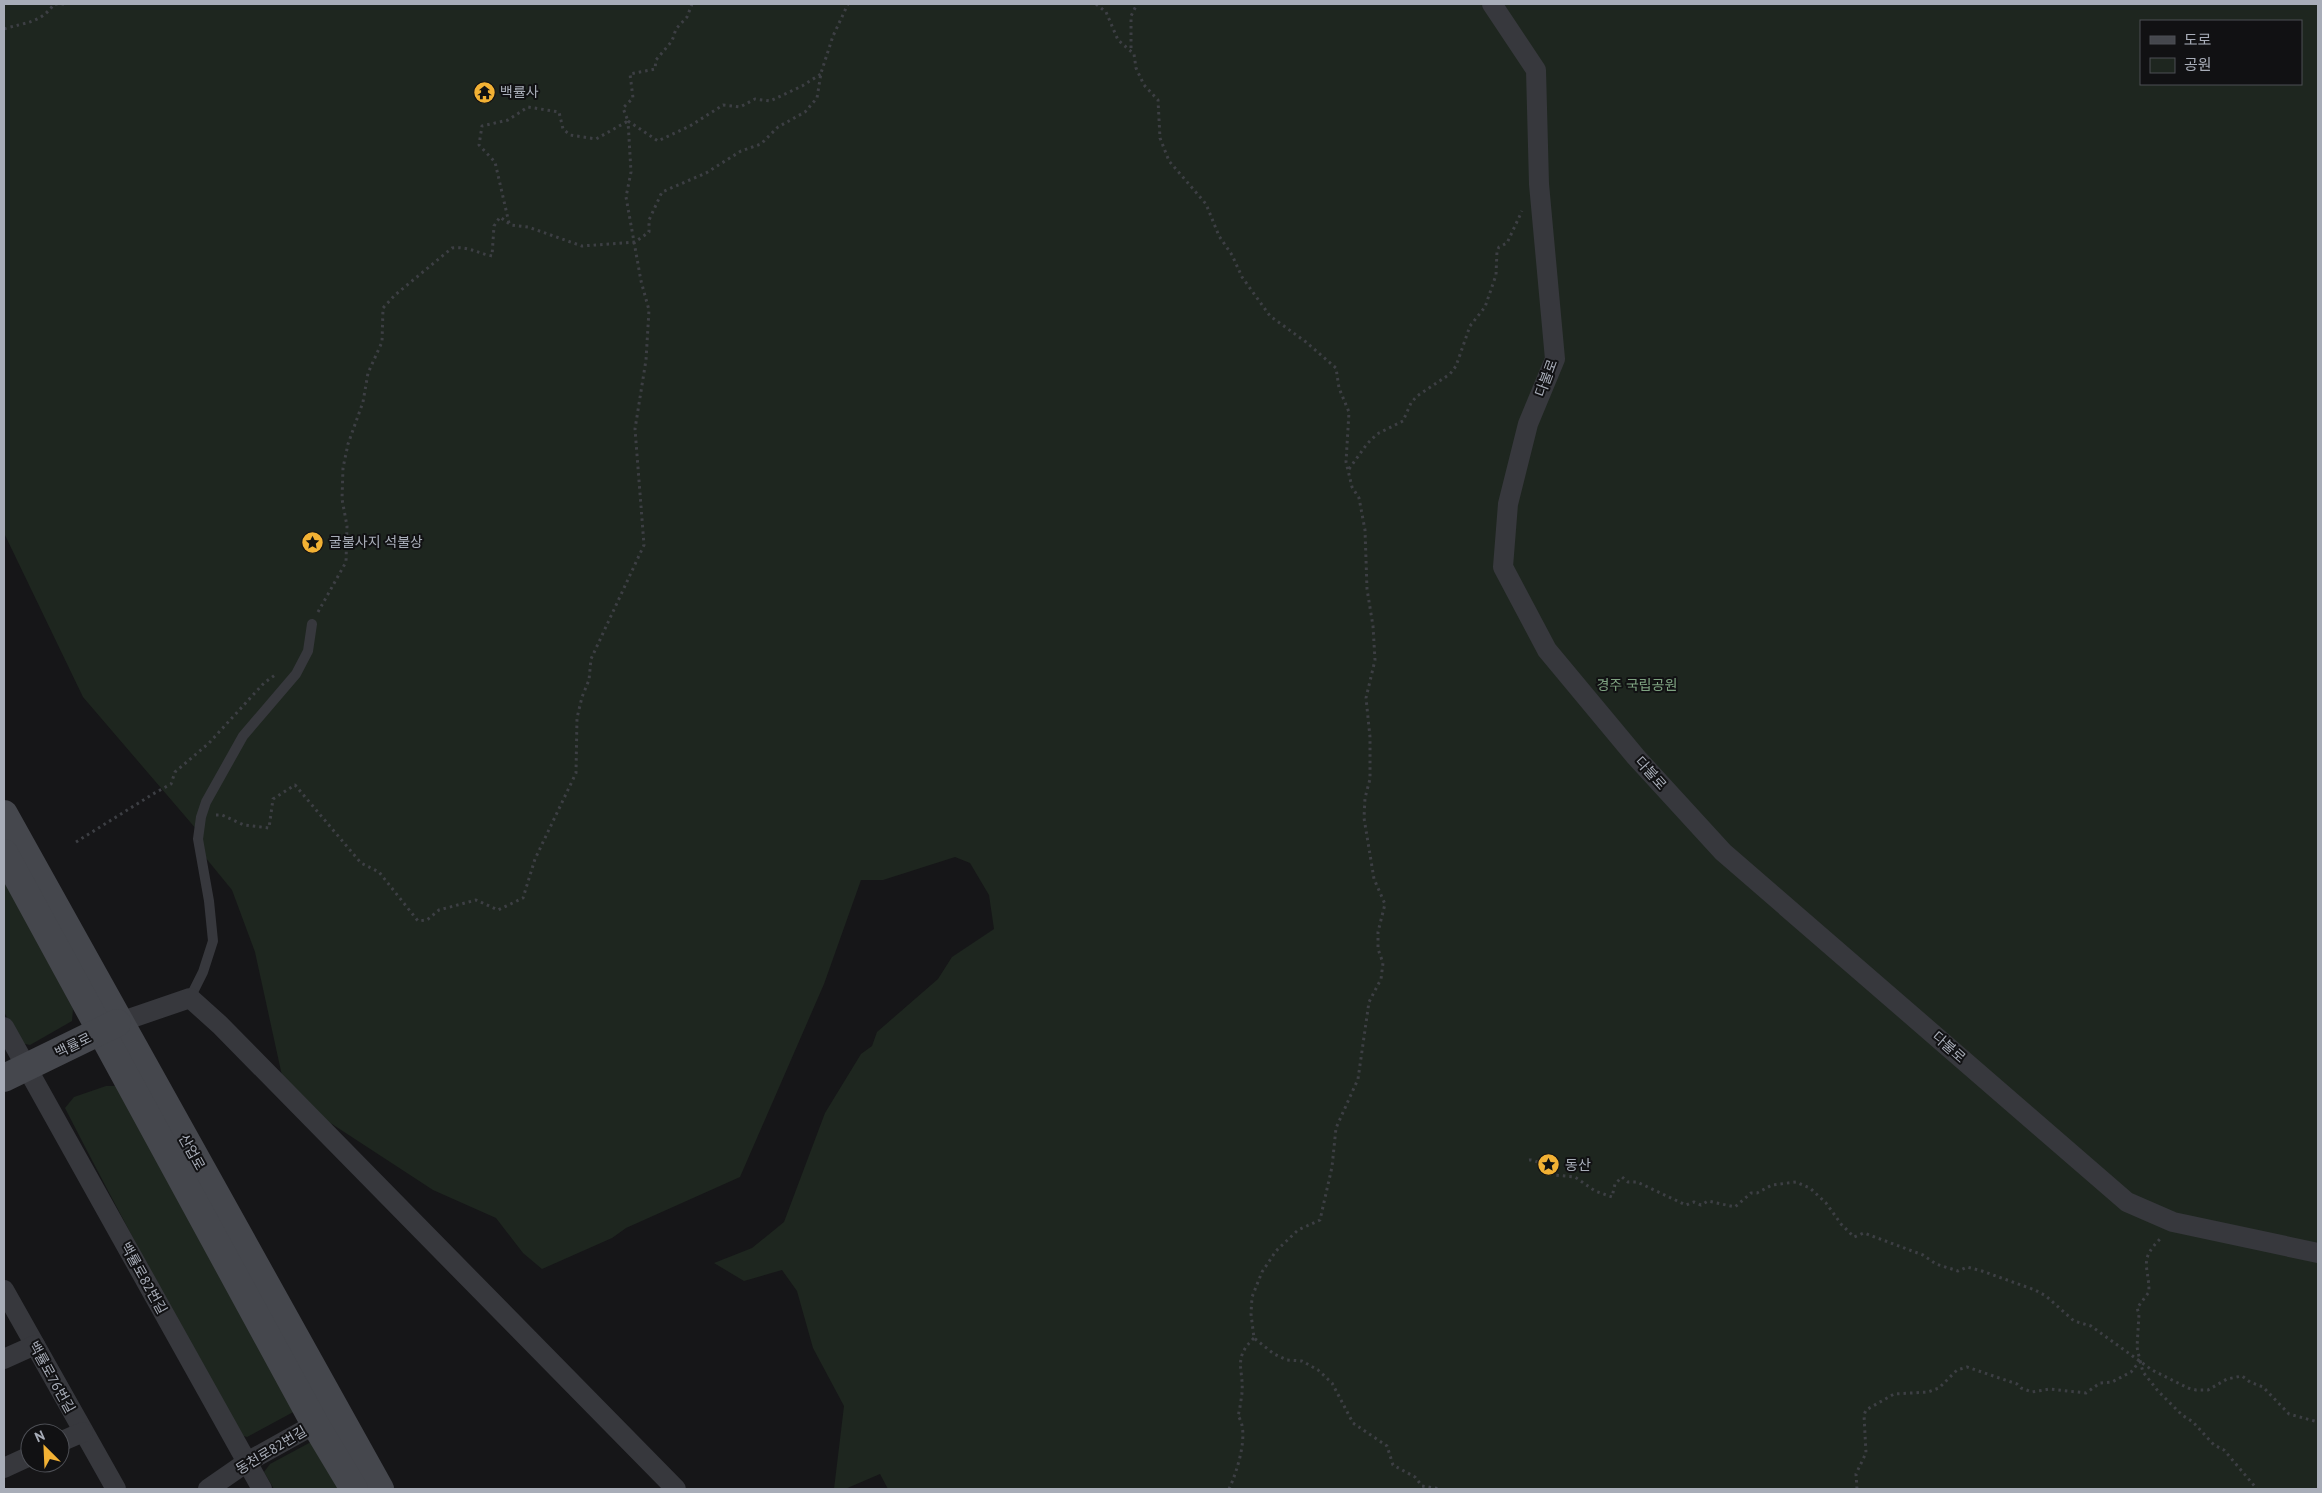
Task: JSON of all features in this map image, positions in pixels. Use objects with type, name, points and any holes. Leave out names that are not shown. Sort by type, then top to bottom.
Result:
[{"type":"street","name":"다불로","points":[[1492,4],[1536,70],[1539,189],[1555,359],[1528,424],[1508,504],[1503,566],[1547,650],[1636,757],[1723,852],[2127,1202],[2173,1222],[2318,1253]]},
{"type":"street","name":"산업로","points":[[4,814],[110,1027]]},
{"type":"street","name":"산업로","points":[[4,853],[110,1027],[326,1418],[354,1489]]},
{"type":"street","points":[[110,1027],[190,998],[220,1025],[676,1489]]},
{"type":"street","points":[[4,1027],[15,1073]]},
{"type":"street","name":"백률로","points":[[15,1073],[110,1027]]},
{"type":"street","name":"백률로82번길","points":[[15,1073],[262,1489]]},
{"type":"street","name":"백률로76번길","points":[[4,1290],[116,1489]]},
{"type":"street","points":[[4,1359],[35,1345]]},
{"type":"street","name":"산업로","points":[[326,1418],[380,1489]]},
{"type":"street","name":"동천로82번길","points":[[208,1489],[247,1462],[326,1418]]},
{"type":"street","points":[[70,1438],[83,1432]]},
{"type":"street","points":[[4,1468],[20,1461]]},
{"type":"lane","points":[[190,998],[203,972],[213,941],[209,901],[198,839],[200,817],[206,802],[243,736],[296,674],[308,651],[312,624]]},
{"type":"path","points":[[4,29],[20,24],[30,24],[44,15],[54,4],[64,4]]},
{"type":"path","points":[[200,817],[222,814],[244,825],[269,828],[273,800],[295,785],[361,863],[379,872],[418,921],[427,920],[439,910],[459,903],[476,900],[498,910],[523,898],[535,859],[576,773],[577,718],[582,696],[589,680],[591,659],[644,545],[634,429],[646,360],[649,310],[641,281],[636,242],[626,197],[631,172],[628,121],[623,108],[633,98],[630,74],[655,69],[656,60],[672,41],[676,29],[687,17],[692,4]]},
{"type":"path","points":[[312,624],[346,562],[347,526],[342,499],[343,468],[348,444],[363,402],[368,373],[382,342],[383,308],[395,295],[452,248],[464,246],[476,252],[492,256],[494,226],[500,217],[510,225],[528,227],[582,246],[636,242],[649,232],[649,220],[662,192],[706,173],[741,151],[761,144],[778,127],[805,112],[817,98],[833,36],[848,4]]},
{"type":"path","points":[[1096,4],[1106,12],[1118,40],[1134,54],[1136,68],[1144,85],[1158,100],[1160,138],[1169,161],[1206,204],[1219,236],[1232,255],[1242,277],[1270,316],[1306,342],[1336,368],[1339,388],[1349,412],[1346,452],[1348,470],[1352,487],[1360,498],[1363,511],[1367,589],[1373,626],[1374,670],[1366,698],[1370,737],[1370,779],[1365,798],[1364,818],[1376,888],[1385,904],[1378,932],[1382,971],[1381,978],[1369,1002],[1358,1079],[1336,1128],[1332,1167],[1320,1220],[1298,1230],[1276,1251],[1262,1272],[1252,1297],[1251,1314],[1254,1338],[1274,1354],[1287,1360],[1302,1361],[1318,1370],[1332,1383],[1353,1423],[1387,1446],[1392,1465],[1415,1477],[1422,1486],[1441,1489]]},
{"type":"path","points":[[1130,49],[1131,16],[1137,4]]},
{"type":"path","points":[[628,121],[658,141],[690,126],[723,104],[740,107],[755,99],[770,101],[802,86],[822,73]]},
{"type":"path","points":[[510,225],[506,216],[495,162],[479,145],[482,126],[508,120],[528,107],[559,112],[563,129],[570,135],[596,139],[628,121]]},
{"type":"path","points":[[1348,470],[1367,444],[1378,434],[1403,420],[1417,396],[1450,374],[1456,366],[1470,326],[1485,307],[1496,275],[1497,250],[1499,246],[1507,243],[1531,193],[1539,189]]},
{"type":"path","points":[[76,842],[171,784],[175,772],[209,743],[264,683],[281,670]]},
{"type":"path","points":[[1529,1160],[1534,1160],[1551,1170],[1554,1175],[1575,1177],[1595,1191],[1612,1197],[1615,1184],[1622,1177],[1628,1182],[1637,1182],[1653,1192],[1686,1205],[1694,1202],[1701,1205],[1708,1201],[1736,1207],[1751,1193],[1757,1193],[1772,1184],[1796,1182],[1810,1188],[1826,1203],[1854,1237],[1864,1233],[1923,1255],[1936,1264],[1958,1270],[1967,1267],[2035,1290],[2046,1296],[2074,1321],[2091,1326],[2166,1378],[2196,1390],[2208,1390],[2227,1379],[2242,1376],[2250,1382],[2264,1387],[2289,1414],[2318,1422]]},
{"type":"path","points":[[2173,1222],[2151,1248],[2145,1266],[2150,1292],[2136,1308],[2140,1314],[2137,1347],[2143,1372],[2158,1391],[2182,1415],[2193,1422],[2214,1445],[2224,1450],[2257,1489]]},
{"type":"path","points":[[1229,1489],[1238,1465],[1240,1445],[1243,1441],[1242,1421],[1238,1416],[1242,1394],[1239,1365],[1250,1342],[1254,1338]]},
{"type":"path","points":[[1857,1489],[1856,1474],[1866,1452],[1863,1429],[1864,1415],[1866,1410],[1894,1394],[1928,1392],[1939,1388],[1956,1370],[1967,1368],[2017,1384],[2020,1388],[2032,1392],[2050,1389],[2086,1393],[2100,1383],[2112,1382],[2131,1372],[2140,1361]]},
{"type":"green space","name":"경주 국립공원","points":[[4,4],[2318,4],[2318,1489],[888,1489],[880,1474],[845,1489],[834,1489],[844,1406],[813,1348],[797,1291],[782,1270],[744,1281],[714,1263],[752,1248],[784,1222],[825,1113],[861,1054],[872,1046],[877,1032],[938,979],[952,957],[994,929],[989,895],[970,863],[955,857],[883,880],[861,880],[824,984],[740,1177],[626,1228],[612,1238],[542,1269],[523,1253],[496,1218],[433,1190],[286,1094],[255,952],[232,890],[205,857],[197,830],[83,697],[4,533]]},
{"type":"green space","points":[[4,878],[73,1009],[72,1021],[30,1045],[21,1043],[4,1012]]},
{"type":"green space","points":[[106,1086],[118,1086],[297,1410],[247,1437],[238,1434],[65,1108],[74,1097]]},
{"type":"green space","points":[[311,1442],[346,1489],[274,1489],[264,1472],[270,1464]]},
{"type":"place","name":"백률사","points":[[484,92]]},
{"type":"place","name":"굴불사지 석불상","points":[[313,542]]},
{"type":"place","name":"동산","points":[[1549,1165]]}]
